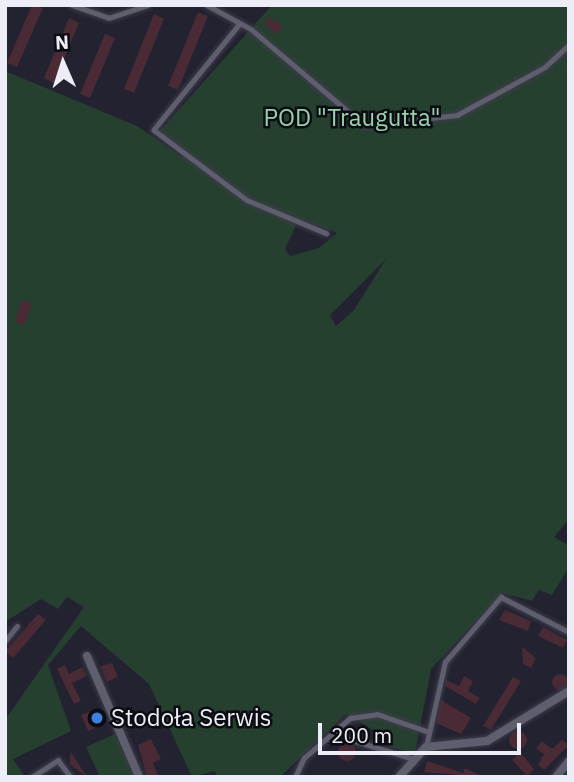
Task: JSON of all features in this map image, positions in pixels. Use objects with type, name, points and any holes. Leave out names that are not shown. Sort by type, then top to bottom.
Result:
[{"type":"street","points":[[87,656],[139,777]]},
{"type":"street","points":[[399,777],[426,747],[487,741],[569,691]]},
{"type":"street","points":[[556,777],[569,761]]},
{"type":"lane","points":[[72,5],[109,18],[148,5]]},
{"type":"lane","points":[[207,5],[239,26],[364,125],[457,116],[545,67],[569,45]]},
{"type":"lane","points":[[239,26],[154,130],[247,200],[326,233]]},
{"type":"lane","points":[[426,747],[426,731],[445,662],[502,597],[569,632]]},
{"type":"lane","points":[[5,641],[16,626]]},
{"type":"lane","points":[[295,777],[304,758],[350,718],[377,714],[426,731]]},
{"type":"lane","points":[[349,739],[414,759]]},
{"type":"lane","points":[[32,777],[58,760],[71,777]]},
{"type":"green space","name":"POD \"Traugutta\"","points":[[272,5],[569,5],[569,519],[554,537],[569,546],[569,567],[552,595],[539,590],[532,601],[502,593],[431,669],[415,753],[379,744],[378,733],[346,714],[280,777],[217,777],[215,771],[192,777],[149,684],[81,626],[48,665],[71,731],[13,759],[25,777],[5,777],[5,720],[84,607],[67,597],[58,609],[41,599],[5,622],[5,71],[137,126],[184,158],[158,133]],"holes":[[[299,219],[327,229],[337,233],[319,248],[290,256],[285,249]],[[386,259],[354,310],[336,326],[330,315]]]},
{"type":"green space","points":[[115,734],[134,777],[100,777],[86,747]]},
{"type":"building","points":[[32,5],[43,8],[17,67],[7,63]]},
{"type":"building","points":[[198,12],[208,16],[178,90],[168,86]]},
{"type":"building","points":[[154,14],[164,19],[134,93],[124,89]]},
{"type":"building","points":[[269,17],[283,26],[276,34],[264,23]]},
{"type":"building","points":[[69,18],[79,23],[54,83],[44,78]]},
{"type":"building","points":[[105,34],[115,38],[90,98],[80,94]]},
{"type":"building","points":[[22,300],[32,303],[24,325],[15,321]]},
{"type":"building","points":[[505,610],[531,621],[528,631],[499,620]]},
{"type":"building","points":[[38,614],[46,620],[13,658],[5,651]]},
{"type":"building","points":[[543,627],[567,640],[563,648],[538,636]]},
{"type":"building","points":[[522,647],[536,658],[531,668],[523,664]]},
{"type":"building","points":[[112,663],[118,677],[107,682],[100,666]]},
{"type":"building","points":[[65,665],[69,674],[82,667],[87,676],[72,683],[81,701],[74,704],[57,669]]},
{"type":"building","points":[[560,674],[566,676],[566,688],[560,690],[554,688],[552,682],[554,676]]},
{"type":"building","points":[[464,676],[473,681],[468,691],[480,698],[476,704],[445,686],[446,680],[459,686]]},
{"type":"building","points":[[513,677],[521,681],[491,730],[483,726]]},
{"type":"building","points":[[441,700],[471,718],[461,734],[436,723]]},
{"type":"building","points":[[91,711],[98,727],[88,731],[81,715]]},
{"type":"building","points":[[518,731],[524,734],[527,740],[524,746],[518,749],[512,746],[509,740],[512,734]]},
{"type":"building","points":[[151,739],[161,759],[153,763],[159,777],[147,777],[138,745]]},
{"type":"building","points":[[562,740],[569,745],[544,770],[538,765],[544,754],[536,748],[542,741],[552,749]]},
{"type":"building","points":[[343,743],[351,743],[356,752],[354,759],[343,761],[338,756],[338,748]]},
{"type":"building","points":[[71,752],[73,755],[87,777],[69,764]]},
{"type":"building","points":[[520,752],[534,769],[527,776],[512,760]]},
{"type":"building","points":[[427,761],[463,773],[465,768],[484,777],[424,772]]},
{"type":"place","name":"Stodoła Serwis","points":[[97,718]]}]
